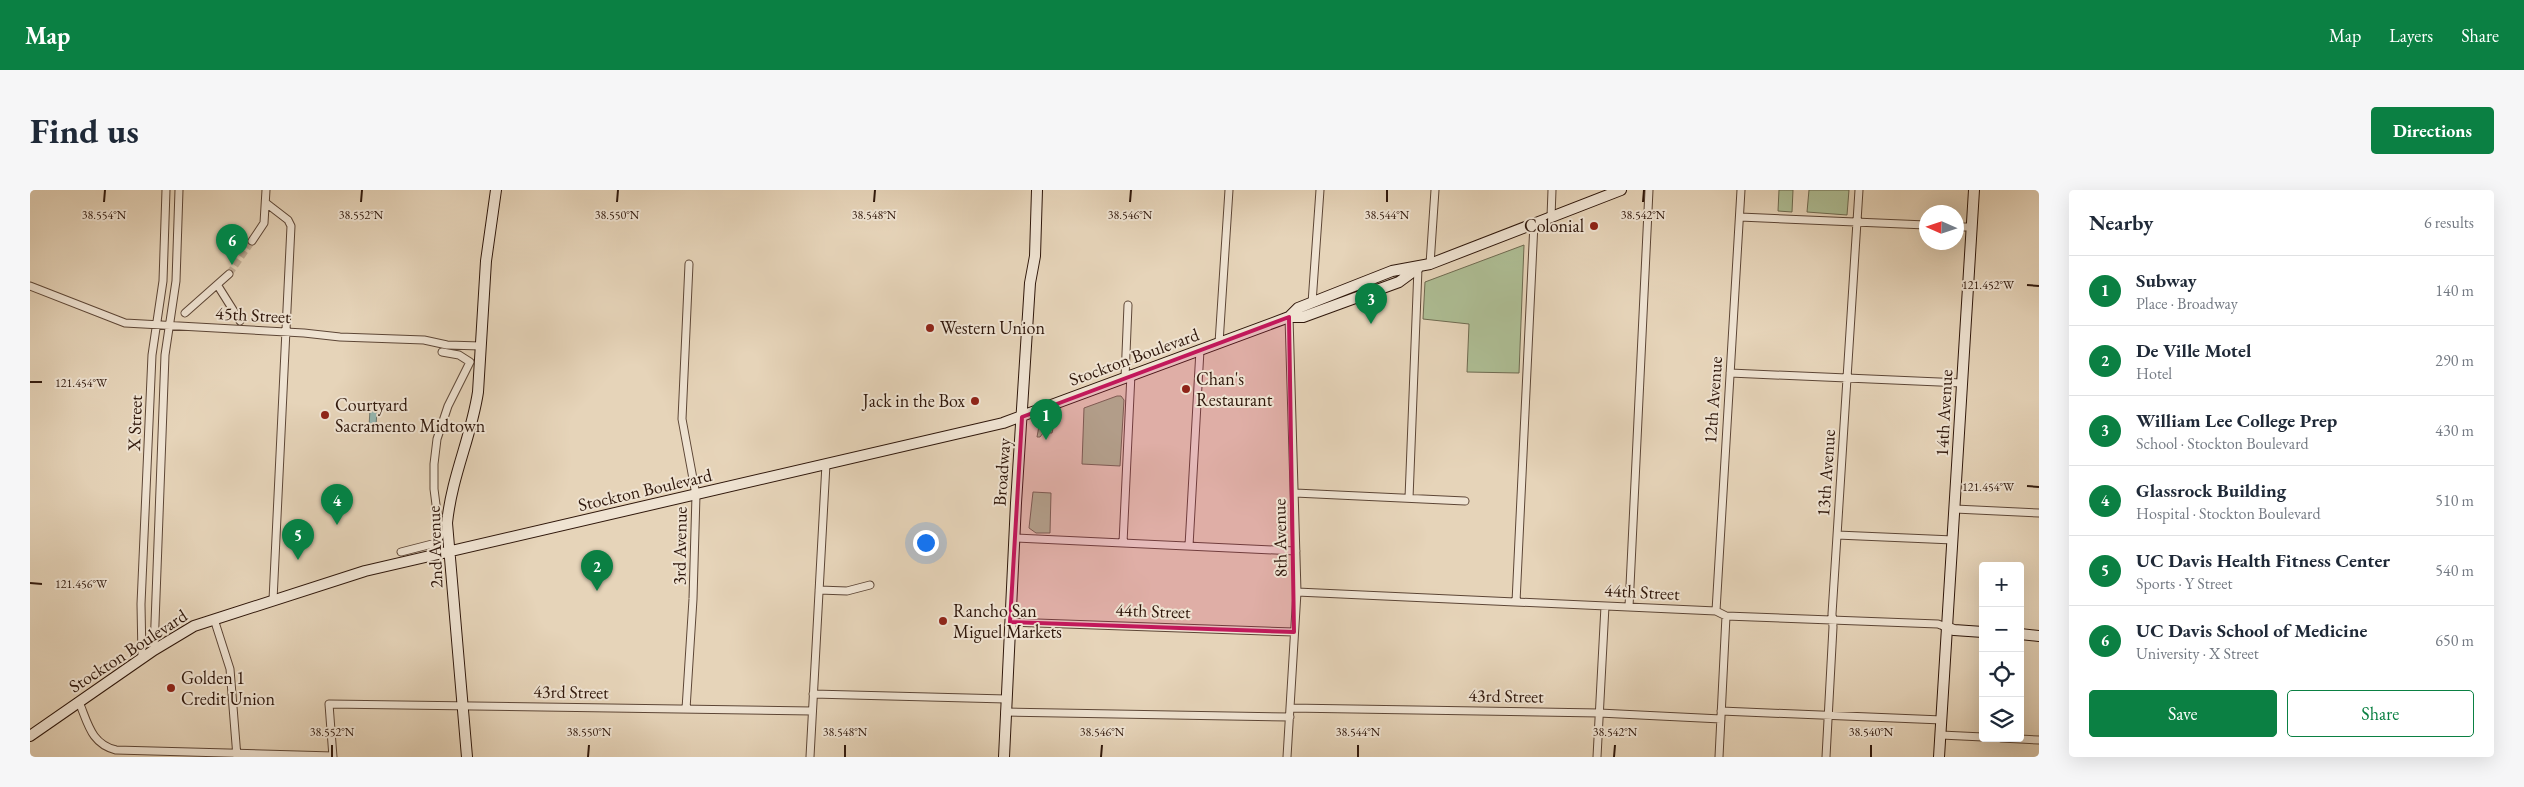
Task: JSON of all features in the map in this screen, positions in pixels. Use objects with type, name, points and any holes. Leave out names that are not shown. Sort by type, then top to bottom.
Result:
[{"type":"main road","name":"2nd Avenue","points":[[467,757],[447,523],[450,495],[475,412],[486,261],[496,190]]},
{"type":"main road","name":"Broadway","points":[[1004,757],[1010,622],[1037,190]]},
{"type":"main road","name":"Stockton Boulevard","points":[[1289,317],[1298,308],[1392,271],[1418,268],[1430,264],[1622,190]]},
{"type":"main road","name":"14th Avenue","points":[[1940,757],[1946,627],[1974,190]]},
{"type":"main road","name":"Stockton Boulevard","points":[[30,736],[185,630],[214,619],[352,574],[1003,423],[1289,317],[1302,317],[1399,282],[1418,268]]},
{"type":"main road","name":"44th Street","points":[[1946,627],[1954,630],[1979,632]]},
{"type":"main road","points":[[2024,634],[2039,636]]},
{"type":"street","name":"X Street","points":[[142,658],[141,604],[152,355],[158,325],[163,281],[166,190]]},
{"type":"street","name":"X Street","points":[[154,650],[165,355],[176,280],[179,190]]},
{"type":"street","points":[[252,241],[264,222],[266,190]]},
{"type":"street","points":[[1219,343],[1229,190]]},
{"type":"street","points":[[1312,304],[1320,190]]},
{"type":"street","points":[[1430,264],[1435,190]]},
{"type":"street","points":[[1551,217],[1552,190]]},
{"type":"street","points":[[1629,607],[1649,190]]},
{"type":"street","name":"12th Avenue","points":[[1716,611],[1741,190]]},
{"type":"street","name":"13th Avenue","points":[[1826,757],[1832,620],[1859,190]]},
{"type":"street","points":[[266,203],[288,220],[291,226],[284,331],[273,600]]},
{"type":"street","points":[[1740,217],[1919,225]]},
{"type":"street","points":[[1516,602],[1534,223]]},
{"type":"street","points":[[1964,227],[1971,227]]},
{"type":"street","name":"3rd Avenue","points":[[686,709],[693,599],[696,495],[682,419],[688,264]]},
{"type":"street","points":[[1409,498],[1418,268]]},
{"type":"street","points":[[184,322],[182,312],[218,286],[229,274]]},
{"type":"street","name":"45th Street","points":[[30,286],[124,323],[284,331],[481,346]]},
{"type":"street","points":[[218,286],[240,321]]},
{"type":"street","points":[[1123,543],[1128,305]]},
{"type":"street","name":"8th Avenue","points":[[1287,757],[1297,592],[1289,317]]},
{"type":"street","points":[[1189,546],[1200,350]]},
{"type":"street","points":[[401,552],[436,543],[440,536],[434,476],[438,439],[448,406],[470,362],[460,355],[442,352]]},
{"type":"street","points":[[1730,373],[1962,383]]},
{"type":"street","points":[[810,757],[826,464]]},
{"type":"street","points":[[1295,493],[1465,501]]},
{"type":"street","points":[[1955,509],[2039,513]]},
{"type":"street","points":[[1837,535],[1953,540]]},
{"type":"street","points":[[1015,538],[1296,551]]},
{"type":"street","points":[[819,590],[847,591],[870,585]]},
{"type":"street","name":"44th Street","points":[[1297,592],[1716,611],[1726,616],[1938,624],[1946,627]]},
{"type":"street","points":[[1597,757],[1605,606]]},
{"type":"street","points":[[1719,757],[1726,616]]},
{"type":"street","points":[[214,619],[230,669],[237,755]]},
{"type":"street","name":"44th Street","points":[[1010,622],[1294,632]]},
{"type":"street","points":[[813,694],[1006,699]]},
{"type":"street","points":[[79,702],[90,732],[108,748],[237,755],[333,756]]},
{"type":"street","name":"43rd Street","points":[[333,756],[330,704],[812,711]]},
{"type":"street","name":"43rd Street","points":[[1290,708],[1599,713],[1721,719]]},
{"type":"street","points":[[1721,711],[1942,720]]},
{"type":"street","points":[[1005,712],[1290,717]]},
{"type":"street","points":[[1940,735],[1979,737]]},
{"type":"street","points":[[2024,739],[2039,740]]},
{"type":"highlighted area","points":[[1289,317],[1294,632],[1010,622],[1022,417]]},
{"type":"green space","points":[[1779,190],[1793,190],[1792,212],[1778,211]]},
{"type":"green space","points":[[1809,190],[1849,190],[1847,215],[1807,212]]},
{"type":"green space","points":[[1524,245],[1519,373],[1467,372],[1469,324],[1423,319],[1425,282]]},
{"type":"green space","points":[[1121,396],[1124,400],[1120,466],[1082,464],[1084,408]]},
{"type":"green space","points":[[1055,420],[1052,433],[1043,433],[1040,437],[1037,437],[1039,426]]},
{"type":"green space","points":[[1033,492],[1051,493],[1050,533],[1036,533],[1029,528]]},
{"type":"water","points":[[370,410],[377,410],[376,426],[369,426]]},
{"type":"tunnel","points":[[229,274],[252,241]]},
{"type":"place","name":"Colonial","points":[[1594,226]]},
{"type":"place","name":"UC Davis School of Medicine","points":[[232,265]]},
{"type":"place","name":"William Lee College Prep","points":[[1371,324]]},
{"type":"place","name":"Western Union","points":[[930,328]]},
{"type":"place","name":"Chan's Restaurant","points":[[1186,389]]},
{"type":"place","name":"Jack in the Box","points":[[975,401]]},
{"type":"place","name":"Courtyard Sacramento Midtown","points":[[325,415]]},
{"type":"place","name":"Subway","points":[[1046,440]]},
{"type":"place","name":"Glassrock Building","points":[[337,525]]},
{"type":"place","name":"UC Davis Health Fitness Center","points":[[298,560]]},
{"type":"place","name":"De Ville Motel","points":[[597,591]]},
{"type":"place","name":"Rancho San Miguel Markets","points":[[943,621]]},
{"type":"place","name":"Golden 1 Credit Union","points":[[171,688]]}]
